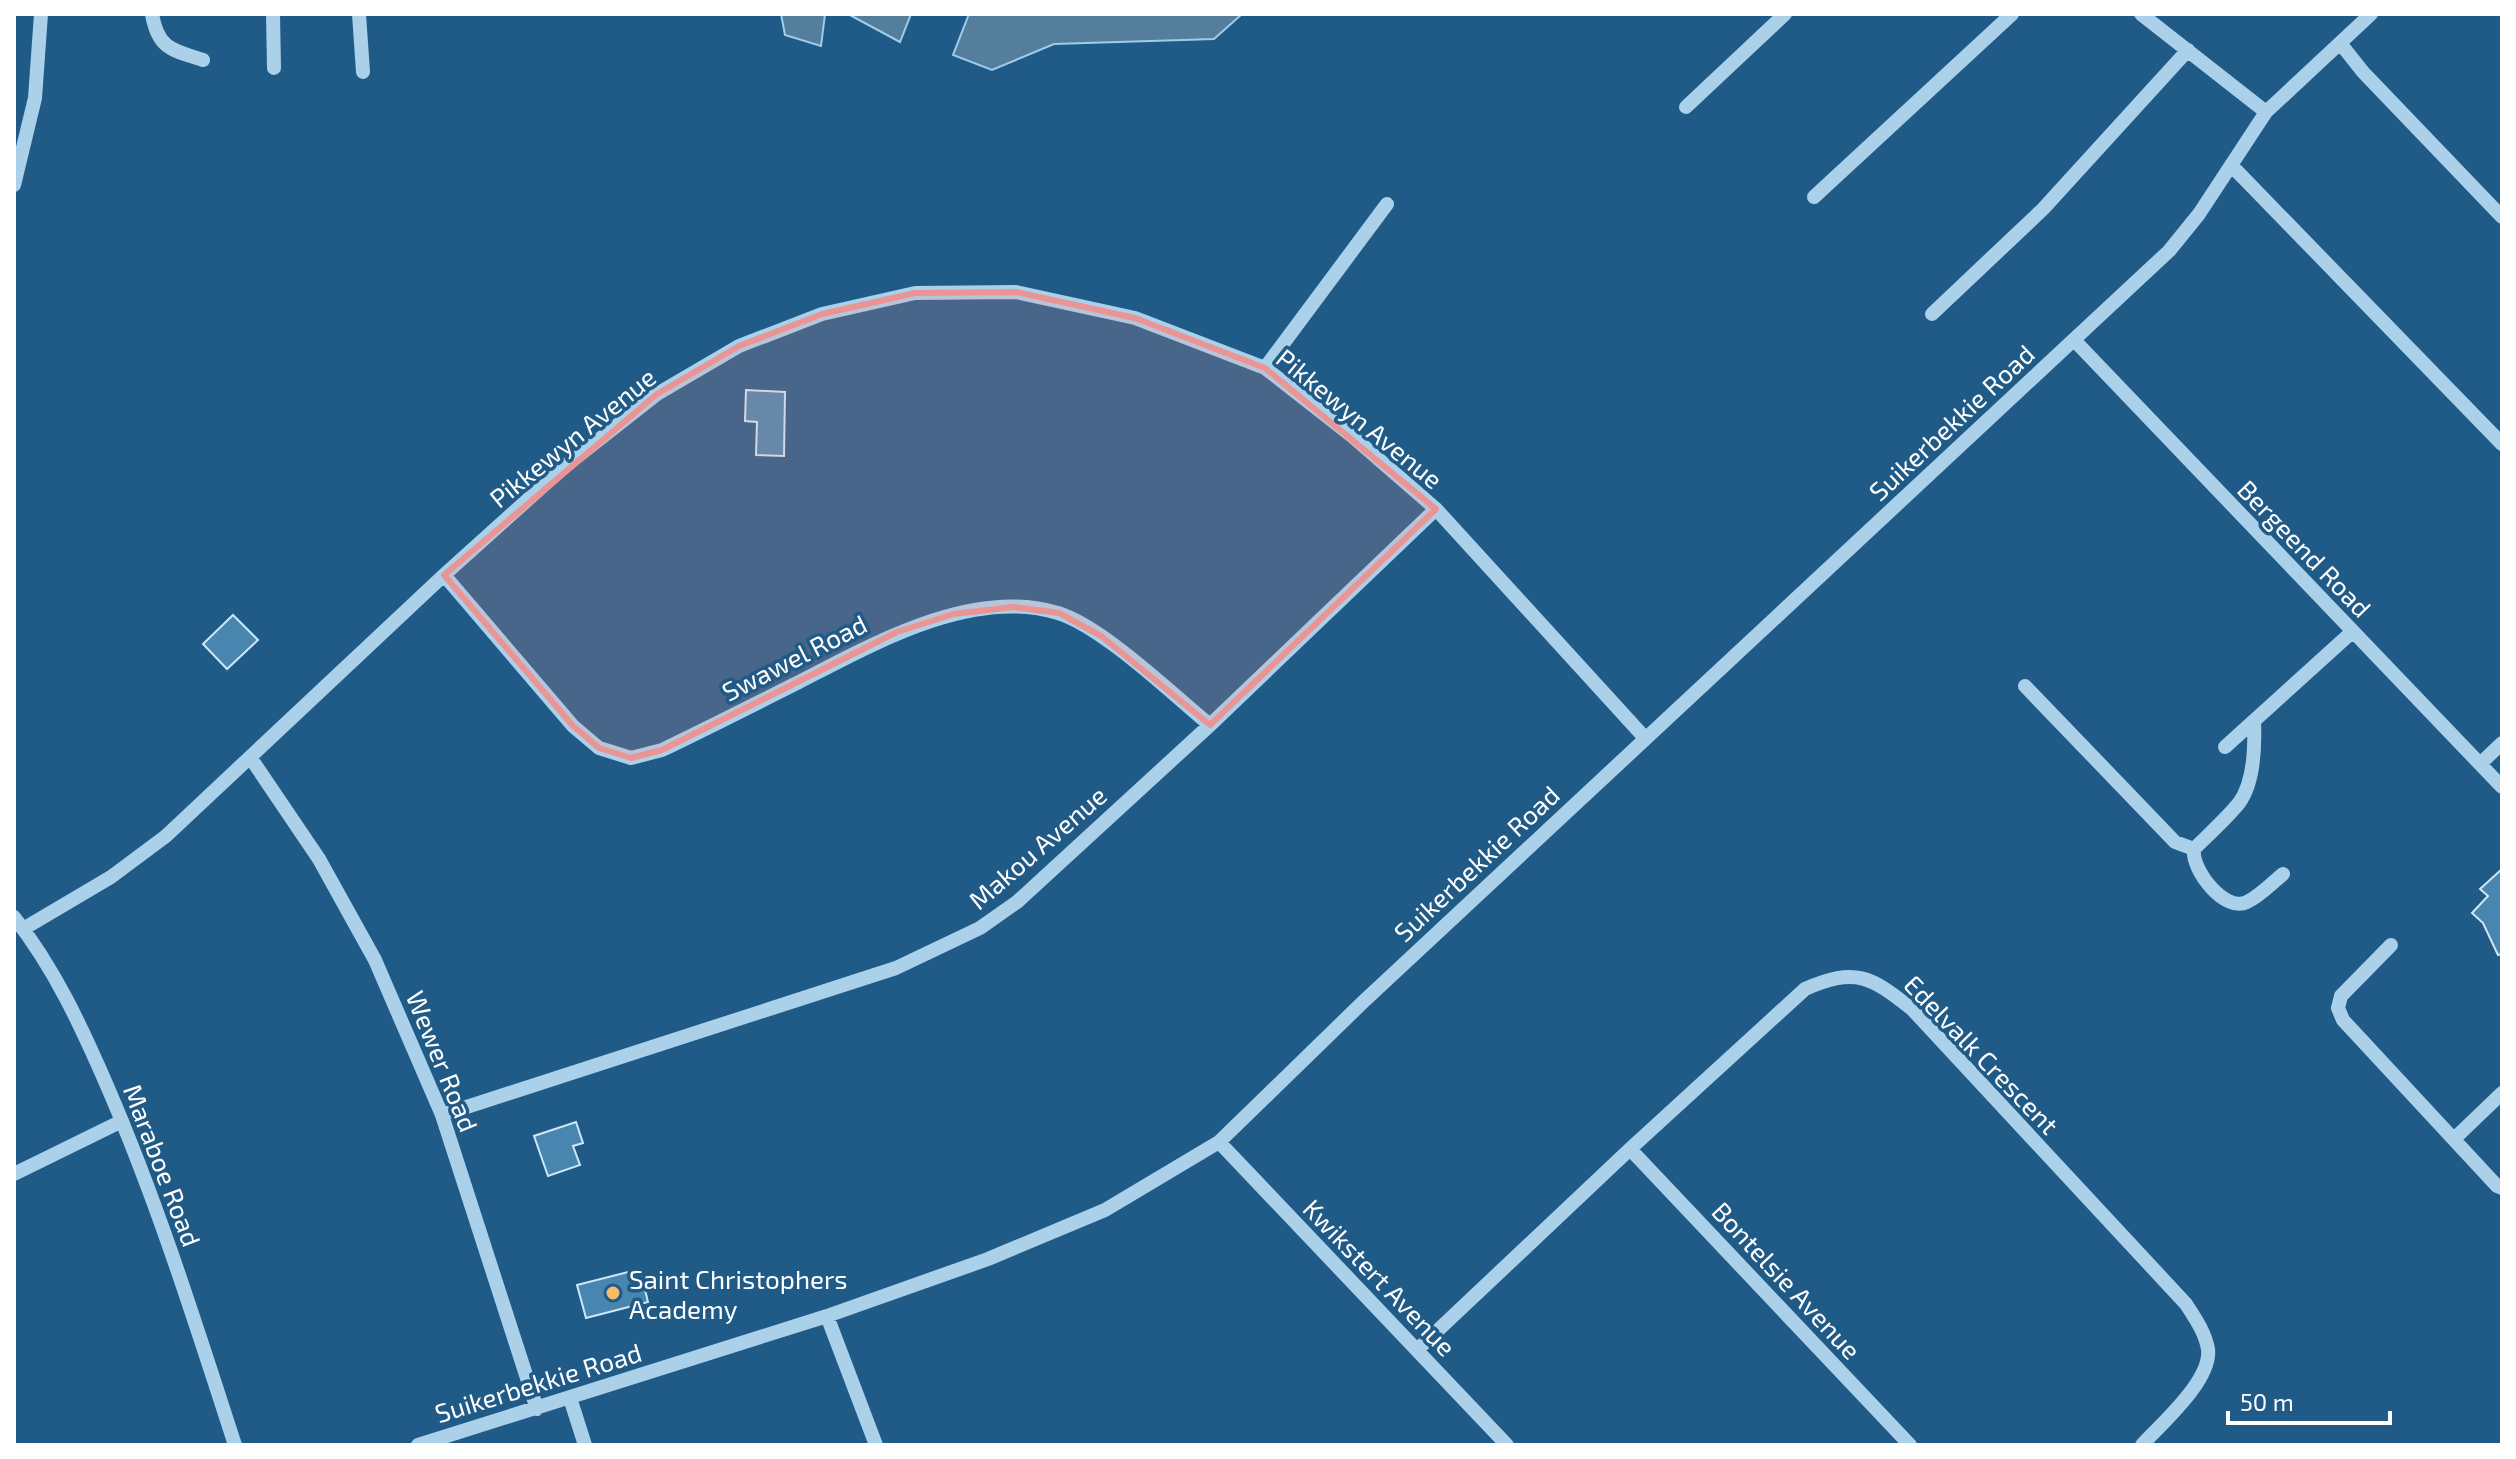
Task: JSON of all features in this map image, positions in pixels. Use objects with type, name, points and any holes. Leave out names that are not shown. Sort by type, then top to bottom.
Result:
[{"type":"street","points":[[14,185],[35,98],[41,14]]},
{"type":"street","points":[[152,14],[161,42],[203,60]]},
{"type":"street","points":[[273,14],[274,68]]},
{"type":"street","points":[[359,14],[363,72]]},
{"type":"street","points":[[1686,107],[1785,14]]},
{"type":"street","points":[[1814,197],[2012,14]]},
{"type":"street","points":[[2141,14],[2266,112]]},
{"type":"street","name":"Suikerbekkie Road","points":[[418,1445],[827,1316],[988,1259],[1105,1210],[1219,1142],[1363,1002],[2169,251],[2199,214],[2266,112],[2371,14]]},
{"type":"street","points":[[2340,43],[2363,72],[2502,217]]},
{"type":"street","points":[[1932,314],[2043,209],[2188,50]]},
{"type":"street","points":[[2231,165],[2502,444]]},
{"type":"street","points":[[1265,368],[1387,204]]},
{"type":"street","name":"Pikkewyn Avenue","points":[[19,923],[134,860],[189,816],[444,575],[564,467],[657,394],[739,346],[822,314],[915,293],[1016,292],[1135,318],[1265,368],[1352,436],[1436,509],[1645,738]]},
{"type":"street","name":"Bergeend Road","points":[[2075,341],[2502,787]]},
{"type":"street","name":"Makou Avenue","points":[[442,1115],[896,968],[968,934],[1017,902],[1210,725],[1436,509]]},
{"type":"street","name":"Swawel Road","points":[[444,575],[573,726],[599,748],[631,758],[662,750],[897,632],[954,614],[1013,607],[1059,613],[1101,636],[1210,725]]},
{"type":"street","points":[[2225,747],[2352,632]]},
{"type":"street","points":[[2025,686],[2166,834],[2175,842],[2194,849]]},
{"type":"street","points":[[2254,721],[2255,736],[2248,782],[2241,801],[2194,849],[2193,857],[2199,873],[2218,894],[2235,904],[2246,903],[2283,874]]},
{"type":"street","points":[[2480,764],[2502,743]]},
{"type":"street","name":"Wewer Road","points":[[250,757],[319,859],[375,960],[442,1115],[537,1409]]},
{"type":"street","name":"Maraboe Road","points":[[19,923],[74,1010],[122,1121],[160,1217],[235,1445]]},
{"type":"street","points":[[2391,945],[2341,996],[2338,1008],[2343,1020],[2502,1188]]},
{"type":"street","name":"Edelvalk Crescent","points":[[1417,1350],[1805,989],[1831,977],[1857,976],[1883,986],[1923,1021],[2186,1304],[2201,1327],[2208,1350],[2206,1367],[2194,1388],[2142,1445]]},
{"type":"street","points":[[2454,1139],[2502,1093]]},
{"type":"street","points":[[14,1174],[122,1121]]},
{"type":"street","name":"Kwikstert Avenue","points":[[1219,1142],[1507,1445]]},
{"type":"street","name":"Bontelsie Avenue","points":[[1630,1149],[1910,1445]]},
{"type":"street","points":[[827,1316],[876,1445]]},
{"type":"street","points":[[570,1398],[585,1445]]},
{"type":"street","points":[[468,1430],[473,1445]]},
{"type":"highlighted area","points":[[1016,292],[1135,318],[1265,368],[1436,509],[1210,725],[1101,636],[1059,613],[1013,607],[954,614],[897,632],[662,750],[631,758],[599,748],[573,726],[444,575],[657,394],[739,346],[822,314],[915,293]]},
{"type":"water","points":[[781,14],[825,14],[821,46],[785,35]]},
{"type":"water","points":[[848,14],[911,14],[900,42]]},
{"type":"water","points":[[969,14],[1242,14],[1214,39],[1054,44],[992,70],[953,55]]},
{"type":"building","points":[[746,390],[785,392],[784,456],[756,455],[757,422],[745,421]]},
{"type":"building","points":[[233,615],[258,640],[227,669],[203,644]]},
{"type":"building","points":[[2502,869],[2502,954],[2498,955],[2483,923],[2472,913],[2488,896],[2480,889]]},
{"type":"building","points":[[576,1122],[583,1143],[573,1146],[580,1165],[548,1176],[534,1136]]},
{"type":"building","name":"Saint Christophers Academy","points":[[640,1269],[648,1302],[586,1318],[577,1285]]},
{"type":"place","name":"Saint Christophers Academy","points":[[613,1293]]}]
